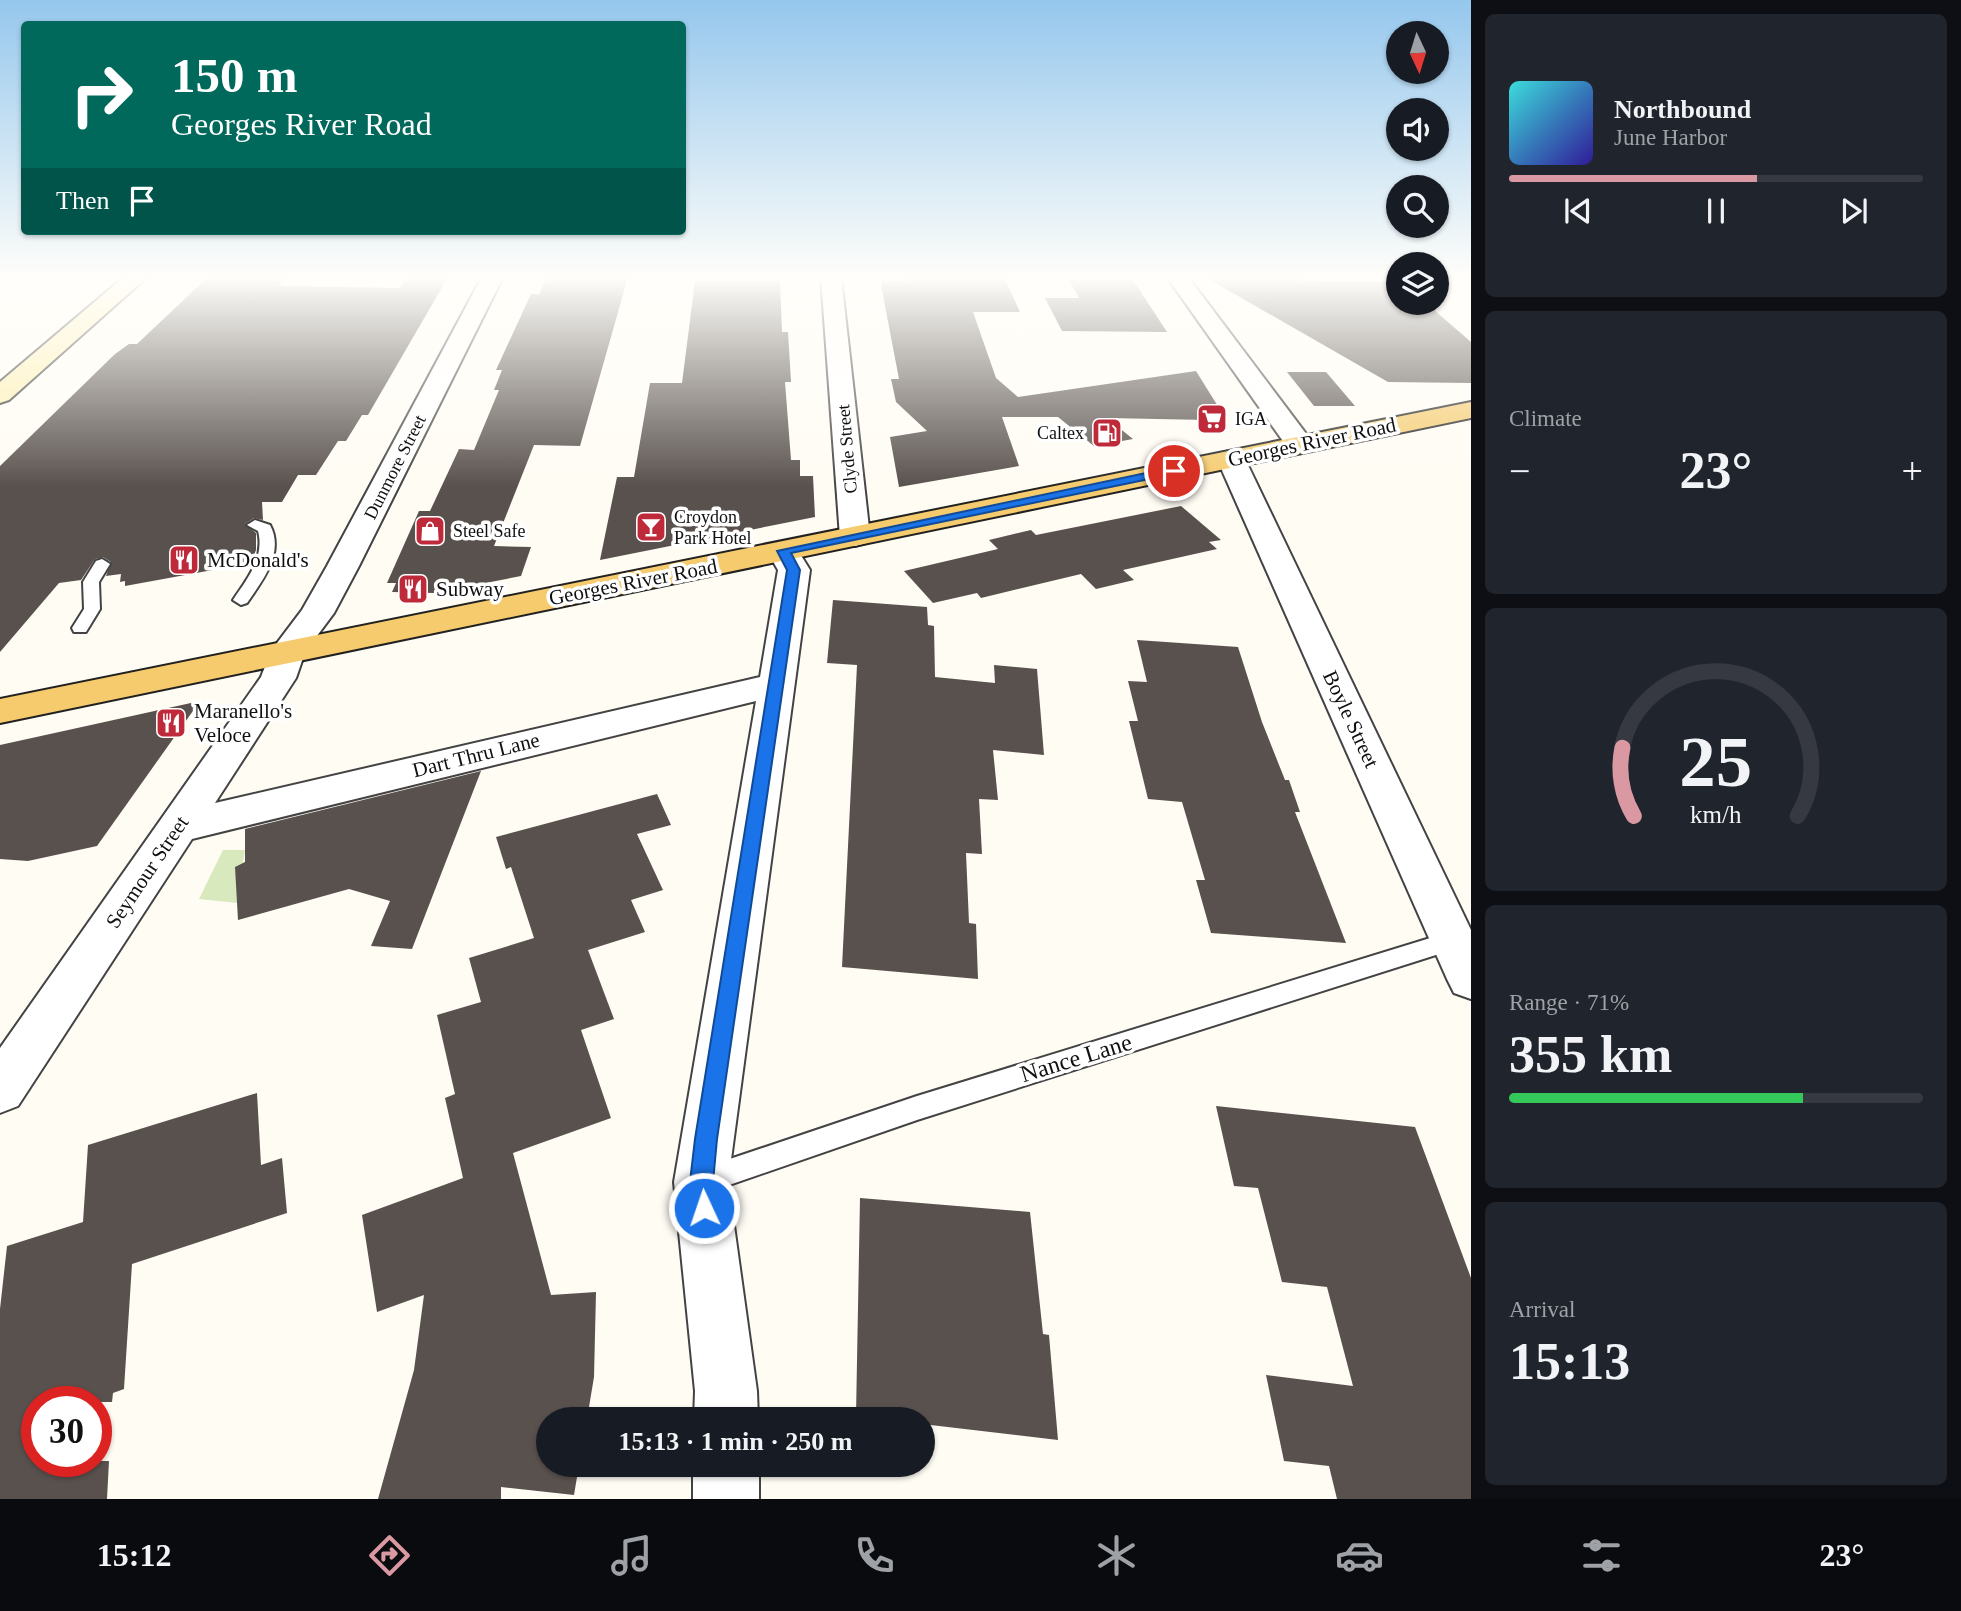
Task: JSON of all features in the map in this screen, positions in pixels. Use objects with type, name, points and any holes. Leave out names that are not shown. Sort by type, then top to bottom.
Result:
[{"type":"main road","points":[[0,395],[56,347]]},
{"type":"main road","name":"Georges River Road","points":[[0,711],[1471,410]]},
{"type":"street","name":"Dunmore Street","points":[[288,652],[317,613],[344,566],[457,347]]},
{"type":"street","name":"Clyde Street","points":[[837,347],[855,537]]},
{"type":"street","points":[[1228,347],[1300,445]]},
{"type":"street","name":"Boyle Street","points":[[1231,459],[1471,979]]},
{"type":"street","points":[[726,1407],[701,1182],[794,570],[783,551]]},
{"type":"street","name":"Seymour Street","points":[[0,1090],[278,678],[288,652]]},
{"type":"street","name":"Dart Thru Lane","points":[[177,827],[776,685]]},
{"type":"street","points":[[726,1477],[726,1499]]},
{"type":"lane","points":[[241,600],[268,556],[270,540],[265,528],[255,525]]},
{"type":"lane","points":[[80,628],[92,609],[94,592],[91,582],[102,564]]},
{"type":"lane","name":"Nance Lane","points":[[701,1182],[917,1108],[1453,940]]},
{"type":"green space","points":[[223,850],[245,850],[237,903],[199,899]]},
{"type":"building","points":[[125,347],[407,347],[368,415],[362,415],[346,441],[338,441],[316,475],[298,475],[282,502],[262,502],[263,520],[254,518],[245,524],[256,533],[256,550],[251,563],[125,586],[125,581],[120,582],[121,574],[106,576],[111,562],[103,557],[95,559],[81,580],[59,583],[0,652],[0,466]]},
{"type":"building","points":[[507,347],[608,347],[580,446],[534,445],[494,546],[531,547],[521,576],[434,593],[392,592],[396,583],[387,583],[419,511],[430,511],[459,449],[474,450],[499,390],[494,390],[502,370],[496,370]]},
{"type":"building","points":[[687,347],[789,347],[791,382],[785,382],[791,460],[800,460],[800,476],[813,476],[815,517],[600,560],[617,477],[634,477],[650,383],[682,383]]},
{"type":"building","points":[[893,347],[985,347],[996,378],[1018,397],[1196,371],[1224,416],[1204,416],[1207,420],[1107,418],[1133,439],[1094,446],[1058,417],[1002,417],[1019,466],[899,487],[890,437],[927,431],[896,402],[891,379],[899,379]]},
{"type":"building","points":[[1327,347],[1471,347],[1471,383],[1388,382]]},
{"type":"building","points":[[1287,372],[1326,372],[1355,406],[1314,406]]},
{"type":"building","points":[[1181,506],[1221,540],[1209,542],[1217,549],[1123,570],[1134,580],[1096,589],[1081,574],[981,598],[977,593],[933,603],[904,571],[998,549],[989,540],[1031,530],[1036,535]]},
{"type":"building","points":[[833,600],[927,607],[928,625],[934,626],[935,677],[995,683],[994,665],[1037,669],[1044,755],[993,750],[998,800],[979,799],[982,854],[966,853],[969,923],[976,924],[978,979],[842,967],[857,665],[827,663]]},
{"type":"building","points":[[1137,640],[1238,647],[1262,722],[1285,780],[1289,780],[1300,812],[1295,812],[1346,943],[1211,933],[1196,880],[1205,880],[1182,802],[1148,799],[1129,721],[1138,721],[1128,681],[1147,682]]},
{"type":"building","points":[[200,701],[97,846],[28,861],[0,859],[0,745]]},
{"type":"building","points":[[481,771],[412,949],[371,946],[390,901],[349,889],[238,920],[235,867],[245,862],[245,829]]},
{"type":"building","points":[[657,794],[671,825],[637,834],[663,890],[631,900],[645,932],[588,950],[614,1019],[581,1030],[611,1118],[513,1153],[551,1295],[596,1292],[594,1377],[589,1407],[536,1407],[536,1477],[577,1477],[574,1495],[501,1487],[501,1499],[378,1499],[414,1370],[424,1295],[377,1312],[362,1215],[463,1178],[445,1098],[455,1094],[437,1015],[481,1002],[469,958],[534,938],[511,867],[506,869],[496,837]]},
{"type":"building","points":[[257,1093],[261,1165],[282,1158],[287,1213],[132,1264],[124,1389],[113,1393],[112,1402],[112,1386],[21,1386],[21,1477],[108,1477],[107,1499],[0,1499],[0,1309],[7,1246],[83,1222],[88,1145]]},
{"type":"building","points":[[1216,1106],[1415,1127],[1471,1278],[1471,1499],[1337,1499],[1329,1466],[1284,1461],[1266,1375],[1353,1386],[1327,1287],[1282,1282],[1258,1188],[1234,1186]]},
{"type":"building","points":[[860,1198],[1030,1212],[1043,1334],[1049,1335],[1058,1440],[935,1426],[935,1407],[856,1407]]},
{"type":"place","name":"IGA","points":[[1212,419]]},
{"type":"place","name":"Caltex","points":[[1107,433]]},
{"type":"place","name":"Croydon Park Hotel","points":[[651,527]]},
{"type":"place","name":"Steel Safe","points":[[430,531]]},
{"type":"place","name":"McDonald's","points":[[184,560]]},
{"type":"place","name":"Subway","points":[[413,589]]},
{"type":"place","name":"Maranello's Veloce","points":[[171,723]]},
{"type":"route","points":[[704,1208],[701,1182],[706,1139],[794,570],[783,551],[1174,471]]}]
